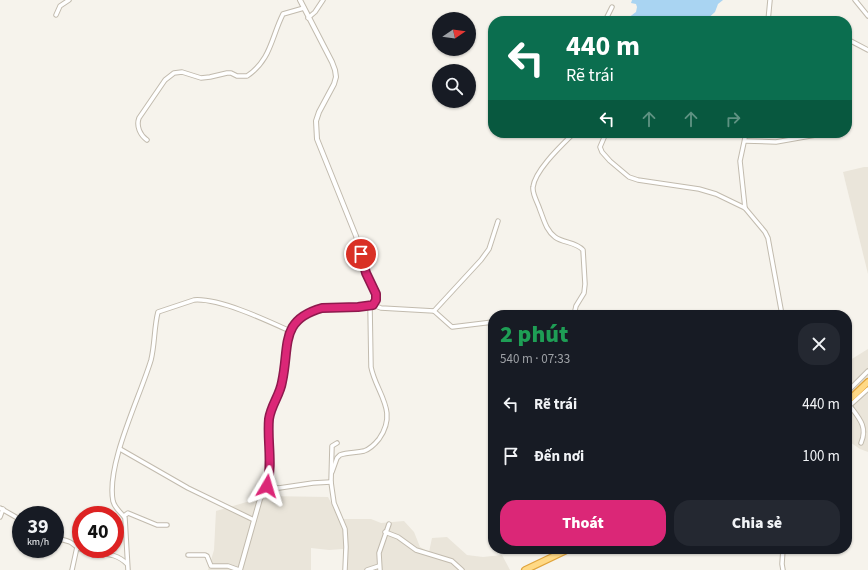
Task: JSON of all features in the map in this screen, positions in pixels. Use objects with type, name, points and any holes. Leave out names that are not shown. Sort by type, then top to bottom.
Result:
[{"type":"highway","points":[[852,400],[868,382]]},
{"type":"highway","points":[[525,570],[558,554]]},
{"type":"street","points":[[56,15],[60,6],[69,0]]},
{"type":"street","points":[[300,0],[335,70],[336,77],[334,84],[319,112],[316,121],[316,139],[356,236],[366,273],[376,294],[376,300],[371,305],[371,367],[372,374],[386,404],[387,414],[385,428],[381,436],[372,446],[365,450],[340,455],[337,458],[332,472]]},
{"type":"street","points":[[308,18],[315,12],[323,0]]},
{"type":"street","points":[[768,16],[770,0]]},
{"type":"street","points":[[855,0],[868,15]]},
{"type":"street","points":[[147,140],[140,132],[137,122],[138,118],[166,80],[178,72],[201,78],[227,73],[237,76],[247,76],[264,59],[283,14],[304,8]]},
{"type":"street","points":[[608,16],[612,8]]},
{"type":"street","points":[[868,8],[868,15]]},
{"type":"street","points":[[852,42],[868,50]]},
{"type":"street","points":[[569,138],[536,175],[533,187],[535,197],[547,229],[563,242],[578,246],[583,250],[585,284],[584,293],[575,310]]},
{"type":"street","points":[[604,138],[600,147],[602,152],[610,161],[633,179],[707,191],[745,208],[765,232],[768,238],[781,310]]},
{"type":"street","points":[[745,138],[740,161],[745,208]]},
{"type":"street","points":[[745,142],[776,142],[799,138]]},
{"type":"street","points":[[434,311],[481,260],[489,249],[498,221]]},
{"type":"street","points":[[116,506],[113,496],[114,472],[120,449],[151,360],[158,312],[200,299],[229,306],[290,331]]},
{"type":"street","points":[[188,555],[205,555],[207,556],[211,566],[228,566],[239,570],[260,499],[267,486],[269,470],[269,419],[282,381],[290,331],[300,317],[322,308],[371,305],[381,308],[434,311],[452,327],[488,323]]},
{"type":"street","points":[[852,387],[868,371]]},
{"type":"street","points":[[852,402],[868,389]]},
{"type":"street","points":[[852,410],[862,421],[864,428],[865,435],[861,443]]},
{"type":"street","points":[[337,443],[332,446],[331,482],[334,503],[345,529],[345,570]]},
{"type":"street","points":[[120,449],[188,488],[254,520]]},
{"type":"street","points":[[267,486],[279,488],[313,482],[331,482]]},
{"type":"street","points":[[0,517],[1,508],[12,515]]},
{"type":"street","points":[[128,570],[124,516],[128,513],[157,525],[167,525]]},
{"type":"street","points":[[367,570],[380,568],[379,553],[389,524]]},
{"type":"street","points":[[385,532],[398,537],[416,550],[452,562],[462,570]]},
{"type":"street","points":[[783,554],[783,570]]},
{"type":"street","points":[[72,570],[75,558]]},
{"type":"street","points":[[120,558],[127,564]]},
{"type":"shaded area","points":[[868,167],[868,274],[843,172]]},
{"type":"shaded area","points":[[868,349],[868,452],[852,443],[852,359]]},
{"type":"shaded area","points":[[267,496],[328,497],[340,519],[371,519],[381,523],[404,521],[414,532],[420,547],[429,552],[432,538],[447,537],[467,555],[483,557],[502,555],[510,570],[345,570],[343,549],[329,550],[311,548],[311,570],[208,570],[214,550],[216,511]]},
{"type":"water","points":[[632,0],[723,0],[718,4],[715,12],[711,16],[631,16],[636,12],[637,7],[636,4],[631,3]]},
{"type":"route","points":[[267,486],[269,479],[269,419],[281,386],[290,331],[300,317],[322,308],[365,307],[373,305],[376,300],[376,294],[366,273],[361,254]]}]
